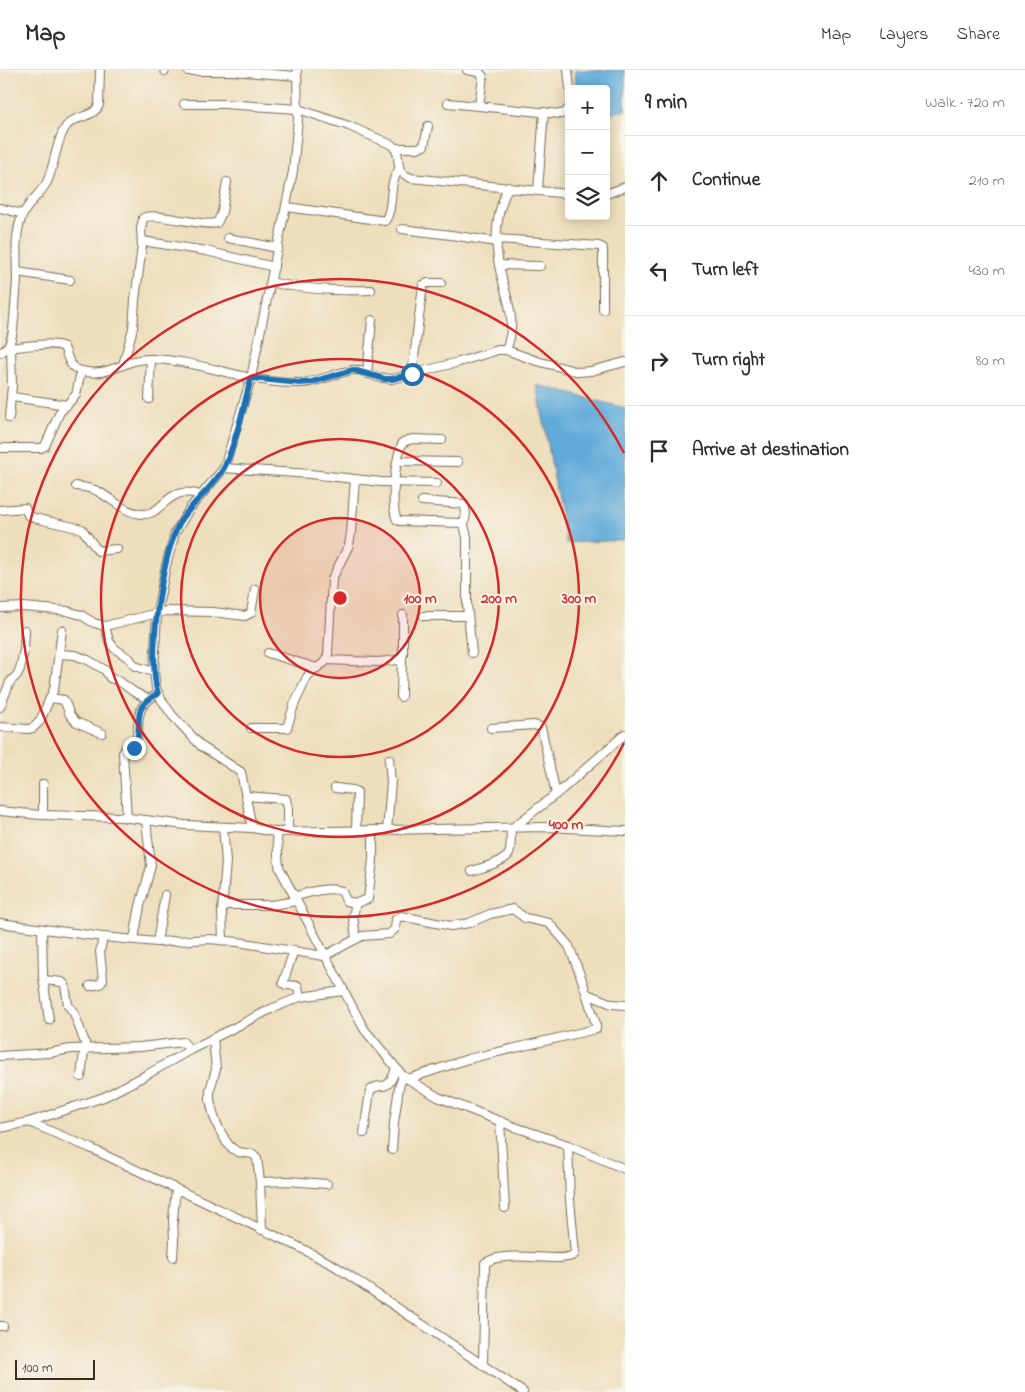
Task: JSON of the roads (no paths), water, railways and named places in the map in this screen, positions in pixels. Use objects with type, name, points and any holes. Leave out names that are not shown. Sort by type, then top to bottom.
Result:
[{"type":"street","points":[[9,418],[12,397],[9,348],[12,334],[17,272],[18,234],[23,214],[41,192],[47,180],[55,162],[61,136],[66,127],[79,117],[91,114],[97,110],[100,70]]},
{"type":"street","points":[[467,70],[479,72],[483,76],[479,106]]},
{"type":"street","points":[[568,70],[570,85]]},
{"type":"street","points":[[188,71],[297,73],[296,150],[287,207],[251,378],[224,468],[180,522],[175,533],[157,612],[154,672],[158,694],[172,715],[201,746],[239,770],[243,779],[252,828]]},
{"type":"street","points":[[448,103],[565,113]]},
{"type":"street","points":[[184,104],[224,104],[298,109],[349,126],[396,148],[424,146],[428,126]]},
{"type":"street","points":[[538,190],[544,112]]},
{"type":"street","points":[[396,148],[399,170],[405,176],[421,180],[565,193]]},
{"type":"street","points":[[287,207],[385,222],[389,211],[394,178],[399,170]]},
{"type":"street","points":[[123,365],[133,328],[142,241],[142,222],[145,216],[217,223],[222,212],[227,182]]},
{"type":"street","points":[[508,187],[502,200],[497,221],[499,266],[510,302],[512,319],[508,350]]},
{"type":"street","points":[[610,193],[625,187]]},
{"type":"street","points":[[0,208],[23,214]]},
{"type":"street","points":[[402,229],[497,240],[599,246],[603,248],[603,310]]},
{"type":"street","points":[[228,238],[278,248]]},
{"type":"street","points":[[142,241],[206,251],[274,267]]},
{"type":"street","points":[[499,266],[540,266]]},
{"type":"street","points":[[17,272],[70,280]]},
{"type":"street","points":[[271,282],[327,290],[371,290]]},
{"type":"street","points":[[412,374],[423,285],[440,283]]},
{"type":"street","points":[[367,374],[372,320]]},
{"type":"street","points":[[0,353],[9,348],[62,346],[72,365],[81,371],[107,372],[133,361],[151,359],[193,364],[251,378],[300,383],[312,382],[353,370],[360,370],[377,377],[392,379],[459,362],[491,351],[508,350],[525,357],[579,372],[591,371],[625,362]]},
{"type":"street","points":[[149,399],[151,359]]},
{"type":"street","points":[[0,448],[44,447],[48,443],[60,412],[76,395],[81,371]]},
{"type":"street","points":[[12,397],[67,405]]},
{"type":"street","points":[[442,440],[406,440],[401,446],[394,482],[395,514],[397,520],[461,523],[464,525]]},
{"type":"street","points":[[398,461],[458,462]]},
{"type":"street","points":[[224,468],[394,482],[437,483]]},
{"type":"street","points":[[251,728],[287,728],[294,705],[307,677],[326,660],[332,579],[349,545],[355,478]]},
{"type":"street","points":[[76,486],[99,492],[126,510],[142,514],[153,512],[171,496],[188,493],[200,496]]},
{"type":"street","points":[[422,501],[464,504],[466,513],[464,525],[466,537],[466,580],[472,653]]},
{"type":"street","points":[[0,510],[25,508],[28,515],[34,518],[82,530],[98,551],[117,549]]},
{"type":"street","points":[[0,608],[24,606],[67,611],[81,615],[94,623],[106,626],[157,612],[188,611],[248,616],[253,608],[255,590]]},
{"type":"street","points":[[401,697],[402,658],[404,652],[403,615]]},
{"type":"street","points":[[424,616],[468,616]]},
{"type":"street","points":[[106,626],[109,641],[114,648],[130,659],[135,666],[154,672]]},
{"type":"street","points":[[0,706],[10,682],[20,669],[24,650],[25,630]]},
{"type":"street","points":[[0,727],[33,728],[40,721],[51,698],[56,681],[62,630]]},
{"type":"street","points":[[268,653],[317,668]]},
{"type":"street","points":[[60,654],[75,655],[88,660],[105,670],[110,678],[121,682],[148,700]]},
{"type":"street","points":[[326,660],[377,662],[395,661],[402,658]]},
{"type":"street","points":[[126,818],[123,753],[125,750],[132,749],[135,746],[141,708],[148,700],[158,694]]},
{"type":"street","points":[[51,698],[64,700],[73,719],[84,727],[102,733]]},
{"type":"street","points":[[492,728],[534,725],[541,727],[556,794]]},
{"type":"street","points":[[472,871],[507,857],[510,851],[511,829],[556,794],[625,734]]},
{"type":"street","points":[[387,831],[391,782],[388,760]]},
{"type":"street","points":[[42,784],[43,815]]},
{"type":"street","points":[[335,788],[357,792],[356,830]]},
{"type":"street","points":[[246,796],[286,799],[288,832]]},
{"type":"street","points":[[0,811],[43,815],[126,818],[223,828],[252,828],[274,832],[548,827],[625,831]]},
{"type":"street","points":[[134,939],[142,896],[150,872],[146,820]]},
{"type":"street","points":[[223,828],[226,861],[223,940]]},
{"type":"street","points":[[223,905],[271,904],[322,890],[337,889],[342,891],[346,901],[356,903],[368,899],[373,860],[373,831]]},
{"type":"street","points":[[274,832],[277,838],[278,862],[294,899],[364,1030],[396,1068],[406,1077],[438,1097],[568,1145],[625,1169]]},
{"type":"street","points":[[157,942],[165,895]]},
{"type":"street","points":[[356,903],[353,916],[356,939]]},
{"type":"street","points":[[0,923],[157,942],[223,940],[324,956],[367,935],[389,934],[395,929],[396,919],[399,917],[451,926],[469,923],[490,914],[513,909],[526,918],[546,922],[552,926],[572,951],[596,1029],[468,1059],[406,1077],[399,1087],[392,1150]]},
{"type":"street","points":[[42,929],[44,980],[49,1020]]},
{"type":"street","points":[[90,986],[100,984],[103,980],[100,952],[102,936]]},
{"type":"street","points":[[294,950],[284,983],[286,985],[298,986],[300,997]]},
{"type":"street","points":[[44,980],[62,982],[66,985],[68,1005],[74,1013],[84,1040],[85,1049],[81,1077]]},
{"type":"street","points":[[0,1128],[29,1122],[104,1097],[213,1038],[271,1009],[300,997],[343,991]]},
{"type":"street","points":[[586,994],[612,1004],[625,1006]]},
{"type":"street","points":[[213,1038],[216,1069],[210,1090],[210,1100],[214,1117],[227,1143],[233,1150],[252,1154],[257,1158],[262,1230]]},
{"type":"street","points":[[0,1056],[85,1049],[140,1047],[183,1042],[190,1050]]},
{"type":"street","points":[[364,1133],[370,1091],[389,1084],[396,1068]]},
{"type":"street","points":[[500,1121],[505,1208]]},
{"type":"street","points":[[29,1122],[90,1148],[297,1246],[352,1276],[523,1392]]},
{"type":"street","points":[[483,1365],[485,1263],[499,1258],[534,1256],[565,1259],[575,1254],[570,1200],[568,1145]]},
{"type":"street","points":[[260,1182],[288,1181],[327,1184]]},
{"type":"street","points":[[173,1257],[173,1219],[176,1189]]},
{"type":"water","points":[[575,70],[625,70],[625,110],[610,114],[610,85],[576,85]]},
{"type":"water","points":[[537,385],[625,408],[625,540],[566,543]]}]
